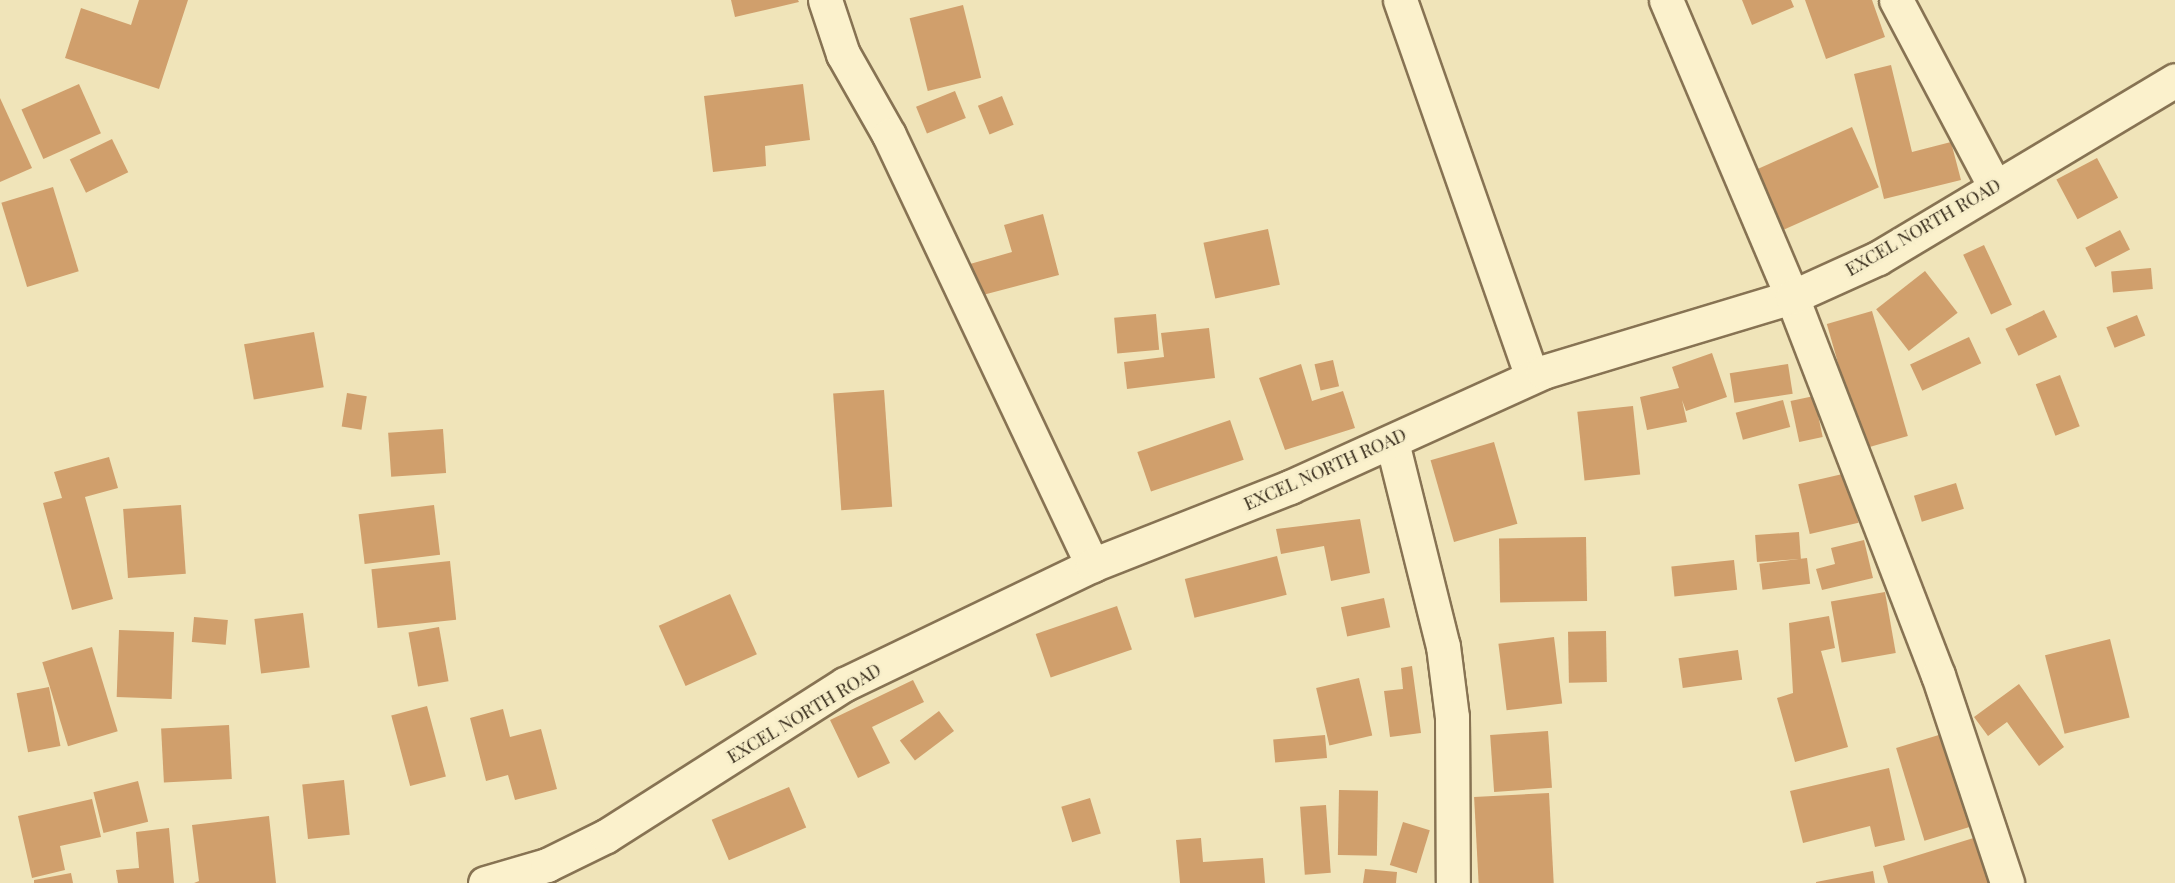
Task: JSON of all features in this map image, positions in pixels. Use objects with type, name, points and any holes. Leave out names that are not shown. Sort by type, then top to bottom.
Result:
[{"type":"street","points":[[825,0],[843,54],[889,135],[1092,565]]},
{"type":"street","points":[[1400,0],[1532,376]]},
{"type":"street","points":[[1666,0],[1792,297],[1938,675],[2007,883]]},
{"type":"street","points":[[1896,0],[1995,187]]},
{"type":"street","name":"EXCEL NORTH ROAD","points":[[485,883],[547,865],[606,836],[845,684],[1092,565],[1392,442],[1532,376],[1792,297],[1878,258],[2175,80]]},
{"type":"street","points":[[1392,442],[1443,646],[1452,717],[1453,883]]},
{"type":"building","points":[[139,0],[188,0],[159,89],[65,58],[81,8],[131,25]]},
{"type":"building","points":[[731,0],[798,0],[799,2],[735,17]]},
{"type":"building","points":[[1742,0],[1791,0],[1794,7],[1752,25]]},
{"type":"building","points":[[1805,0],[1872,0],[1885,37],[1826,59]]},
{"type":"building","points":[[963,5],[981,78],[928,91],[910,18]]},
{"type":"building","points":[[1891,65],[1912,152],[1951,142],[1961,180],[1884,199],[1854,74]]},
{"type":"building","points":[[79,84],[101,133],[43,159],[21,110]]},
{"type":"building","points":[[803,84],[810,140],[765,146],[766,166],[713,172],[704,96]]},
{"type":"building","points":[[955,91],[966,118],[927,134],[916,107]]},
{"type":"building","points":[[1002,96],[1014,125],[990,134],[978,106]]},
{"type":"building","points":[[0,98],[32,168],[0,182]]},
{"type":"building","points":[[1852,127],[1879,187],[1776,233],[1749,173]]},
{"type":"building","points":[[112,139],[128,172],[86,193],[70,160]]},
{"type":"building","points":[[2097,158],[2118,198],[2078,219],[2056,180]]},
{"type":"building","points":[[53,187],[79,271],[27,287],[1,203]]},
{"type":"building","points":[[1043,214],[1059,275],[979,296],[970,264],[1012,252],[1004,225]]},
{"type":"building","points":[[1268,229],[1280,285],[1215,298],[1203,243]]},
{"type":"building","points":[[2120,230],[2130,250],[2095,267],[2085,248]]},
{"type":"building","points":[[1984,245],[2012,305],[1991,315],[1963,255]]},
{"type":"building","points":[[2151,268],[2153,289],[2113,292],[2111,271]]},
{"type":"building","points":[[1925,271],[1958,313],[1909,351],[1876,309]]},
{"type":"building","points":[[2044,310],[2057,337],[2019,356],[2005,329]]},
{"type":"building","points":[[1872,311],[1908,436],[1863,449],[1827,324]]},
{"type":"building","points":[[1156,314],[1159,350],[1117,354],[1114,318]]},
{"type":"building","points":[[2137,315],[2145,335],[2115,348],[2106,327]]},
{"type":"building","points":[[1209,328],[1215,378],[1127,389],[1124,362],[1164,357],[1161,333]]},
{"type":"building","points":[[314,332],[324,387],[254,399],[244,344]]},
{"type":"building","points":[[1969,337],[1981,363],[1922,391],[1910,364]]},
{"type":"building","points":[[1712,353],[1727,397],[1686,411],[1682,400],[1687,422],[1647,430],[1640,397],[1679,388],[1672,367]]},
{"type":"building","points":[[1333,360],[1339,386],[1321,391],[1314,364]]},
{"type":"building","points":[[1301,364],[1312,401],[1343,391],[1355,428],[1285,450],[1259,378]]},
{"type":"building","points":[[1788,364],[1793,394],[1734,403],[1730,373]]},
{"type":"building","points":[[2060,375],[2080,426],[2055,436],[2036,384]]},
{"type":"building","points":[[884,390],[892,507],[841,510],[833,394]]},
{"type":"building","points":[[347,393],[367,396],[361,430],[342,427]]},
{"type":"building","points":[[1814,396],[1823,437],[1799,442],[1791,401]]},
{"type":"building","points":[[1783,400],[1790,427],[1743,440],[1736,413]]},
{"type":"building","points":[[1633,406],[1640,475],[1585,480],[1577,412]]},
{"type":"building","points":[[1230,420],[1244,460],[1151,492],[1137,452]]},
{"type":"building","points":[[443,429],[446,473],[391,477],[388,433]]},
{"type":"building","points":[[1494,442],[1517,524],[1454,542],[1431,460]]},
{"type":"building","points":[[109,457],[118,488],[85,497],[113,599],[72,610],[43,503],[62,498],[54,472]]},
{"type":"building","points":[[1847,473],[1858,523],[1810,534],[1798,484]]},
{"type":"building","points":[[1956,483],[1964,509],[1922,522],[1914,496]]},
{"type":"building","points":[[181,505],[186,574],[128,578],[123,509]]},
{"type":"building","points":[[434,505],[440,555],[365,564],[359,514]]},
{"type":"building","points":[[1360,519],[1370,573],[1331,581],[1324,546],[1281,554],[1276,529]]},
{"type":"building","points":[[1799,532],[1801,559],[1757,562],[1755,535]]},
{"type":"building","points":[[1586,537],[1587,601],[1500,603],[1499,539]]},
{"type":"building","points":[[1864,540],[1873,578],[1822,590],[1816,569],[1835,564],[1831,548]]},
{"type":"building","points":[[1277,556],[1287,595],[1194,618],[1185,579]]},
{"type":"building","points":[[1807,558],[1810,584],[1763,590],[1759,564]]},
{"type":"building","points":[[1734,560],[1737,590],[1674,596],[1671,567]]},
{"type":"building","points":[[450,561],[456,620],[378,628],[371,569]]},
{"type":"building","points":[[1885,592],[1896,653],[1842,663],[1831,602]]},
{"type":"building","points":[[730,594],[757,654],[686,686],[659,626]]},
{"type":"building","points":[[1384,598],[1390,627],[1347,636],[1341,607]]},
{"type":"building","points":[[1117,606],[1132,649],[1051,677],[1036,634]]},
{"type":"building","points":[[303,613],[310,668],[261,674],[254,619]]},
{"type":"building","points":[[1829,616],[1835,648],[1821,651],[1848,747],[1795,762],[1777,698],[1793,693],[1789,623]]},
{"type":"building","points":[[194,617],[228,620],[226,645],[192,642]]},
{"type":"building","points":[[439,627],[449,681],[418,687],[408,632]]},
{"type":"building","points":[[119,630],[174,632],[172,699],[117,697]]},
{"type":"building","points":[[1606,631],[1607,682],[1569,683],[1568,632]]},
{"type":"building","points":[[1554,637],[1562,704],[1507,710],[1498,644]]},
{"type":"building","points":[[2110,639],[2130,718],[2065,734],[2045,655]]},
{"type":"building","points":[[92,647],[118,731],[68,746],[42,662]]},
{"type":"building","points":[[1738,650],[1742,680],[1683,688],[1679,658]]},
{"type":"building","points":[[1412,666],[1421,733],[1390,737],[1384,691],[1403,689],[1401,668]]},
{"type":"building","points":[[1359,678],[1372,735],[1329,745],[1316,688]]},
{"type":"building","points":[[913,680],[924,702],[872,727],[890,763],[858,778],[830,720]]},
{"type":"building","points":[[2019,684],[2064,747],[2039,766],[2007,722],[1988,736],[1974,717]]},
{"type":"building","points":[[49,687],[60,746],[28,752],[17,693]]},
{"type":"building","points":[[427,706],[446,777],[410,786],[391,716]]},
{"type":"building","points":[[503,709],[510,737],[541,729],[557,789],[515,800],[508,775],[486,781],[470,718]]},
{"type":"building","points":[[939,711],[954,731],[915,760],[900,740]]},
{"type":"building","points":[[229,725],[232,779],[164,782],[161,729]]},
{"type":"building","points":[[1548,731],[1552,788],[1494,792],[1490,735]]},
{"type":"building","points":[[1942,734],[1970,827],[1924,841],[1896,748]]},
{"type":"building","points":[[1325,735],[1327,758],[1275,762],[1273,740]]},
{"type":"building","points":[[1889,768],[1905,840],[1875,847],[1870,826],[1803,843],[1790,791]]},
{"type":"building","points":[[344,780],[350,835],[308,839],[302,784]]},
{"type":"building","points":[[138,781],[148,822],[104,833],[93,792]]},
{"type":"building","points":[[789,787],[806,828],[729,860],[712,820]]},
{"type":"building","points":[[1339,790],[1378,791],[1377,856],[1338,855]]},
{"type":"building","points":[[1549,793],[1554,883],[1479,883],[1474,797]]},
{"type":"building","points":[[1090,798],[1101,833],[1072,842],[1061,807]]},
{"type":"building","points":[[92,799],[101,837],[60,846],[65,870],[32,878],[18,816]]},
{"type":"building","points":[[1326,805],[1331,873],[1305,875],[1300,807]]},
{"type":"building","points":[[269,816],[276,883],[194,883],[199,881],[192,825]]},
{"type":"building","points":[[1403,822],[1430,830],[1417,873],[1390,865]]},
{"type":"building","points":[[169,828],[174,883],[118,883],[116,870],[139,868],[136,832]]},
{"type":"building","points":[[1980,836],[1993,883],[1888,883],[1883,866]]},
{"type":"building","points":[[1201,838],[1203,862],[1263,858],[1265,883],[1180,883],[1176,840]]},
{"type":"building","points":[[1365,869],[1397,872],[1396,883],[1363,883]]},
{"type":"building","points":[[1873,871],[1875,883],[1816,883],[1816,882]]},
{"type":"building","points":[[71,873],[73,883],[34,883],[34,880]]}]
